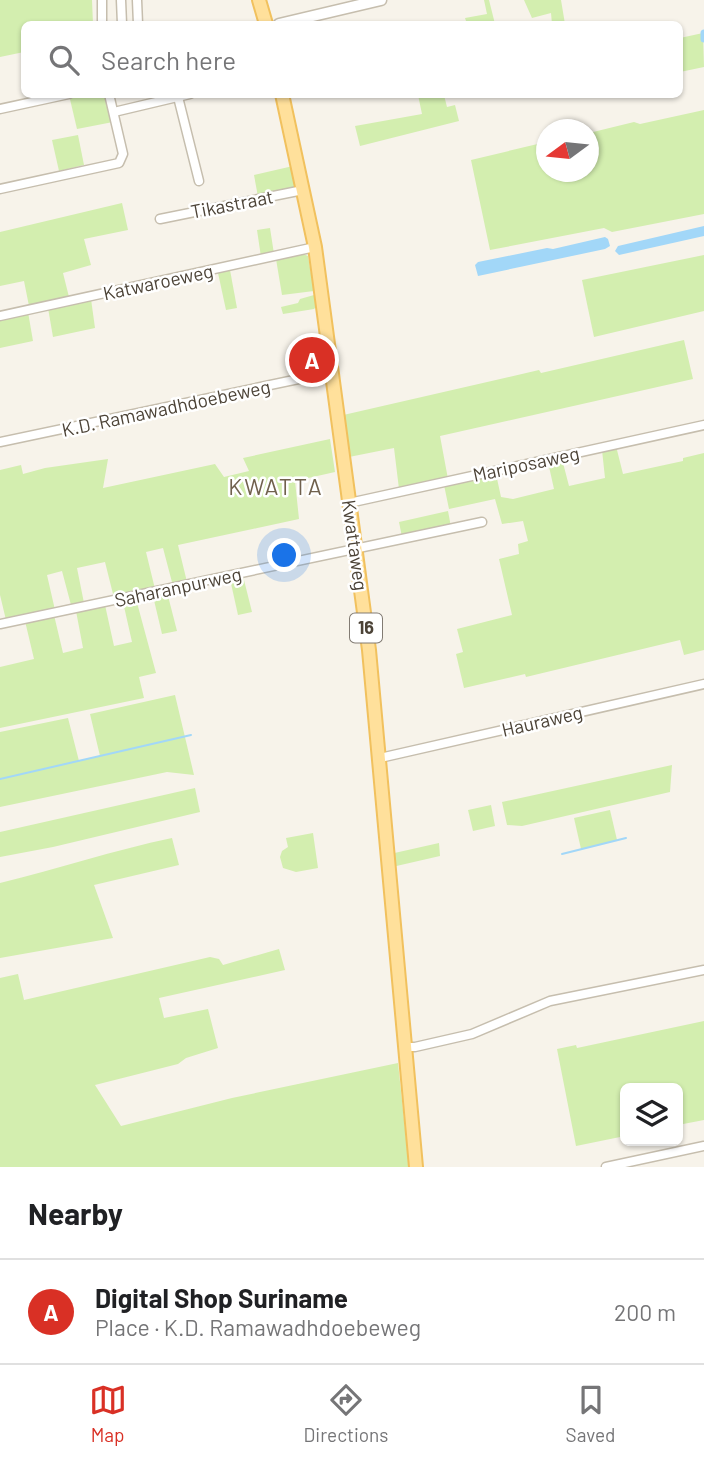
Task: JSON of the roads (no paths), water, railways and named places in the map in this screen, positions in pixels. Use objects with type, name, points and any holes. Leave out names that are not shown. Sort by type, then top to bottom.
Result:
[{"type":"main road","points":[[259,0],[265,21]]},
{"type":"main road","name":"Kwattaweg","points":[[283,98],[315,247],[369,650],[416,1167]]},
{"type":"street","points":[[102,0],[102,21]]},
{"type":"street","points":[[121,0],[122,21]]},
{"type":"street","points":[[137,0],[138,21]]},
{"type":"street","points":[[292,21],[381,0]]},
{"type":"street","points":[[0,109],[51,98]]},
{"type":"street","points":[[0,189],[119,163],[123,159],[110,98]]},
{"type":"street","points":[[114,112],[168,98]]},
{"type":"street","points":[[172,98],[199,181]]},
{"type":"street","name":"Tikastraat","points":[[160,219],[303,190]]},
{"type":"street","name":"Katwaroeweg","points":[[0,316],[315,247]]},
{"type":"street","name":"K.D. Ramawadhdoebeweg","points":[[0,442],[332,372]]},
{"type":"street","name":"Mariposaweg","points":[[349,503],[704,425]]},
{"type":"street","name":"Saharanpurweg","points":[[0,624],[482,522]]},
{"type":"street","name":"Hauraweg","points":[[380,758],[704,684]]},
{"type":"street","points":[[404,1047],[472,1034],[550,1001],[704,970]]},
{"type":"street","points":[[606,1167],[644,1163],[704,1146]]},
{"type":"water","points":[[704,226],[704,236],[619,255],[615,251],[618,246]]},
{"type":"water","points":[[605,237],[610,246],[605,249],[478,276],[475,265],[478,262]]},
{"type":"waterway","points":[[704,33],[704,39]]},
{"type":"waterway","points":[[0,779],[191,735]]},
{"type":"waterway","points":[[562,854],[626,838]]},
{"type":"place","name":"Digital Shop Suriname","points":[[312,360]]},
{"type":"district","name":"KWATTA","points":[[276,487]]}]
